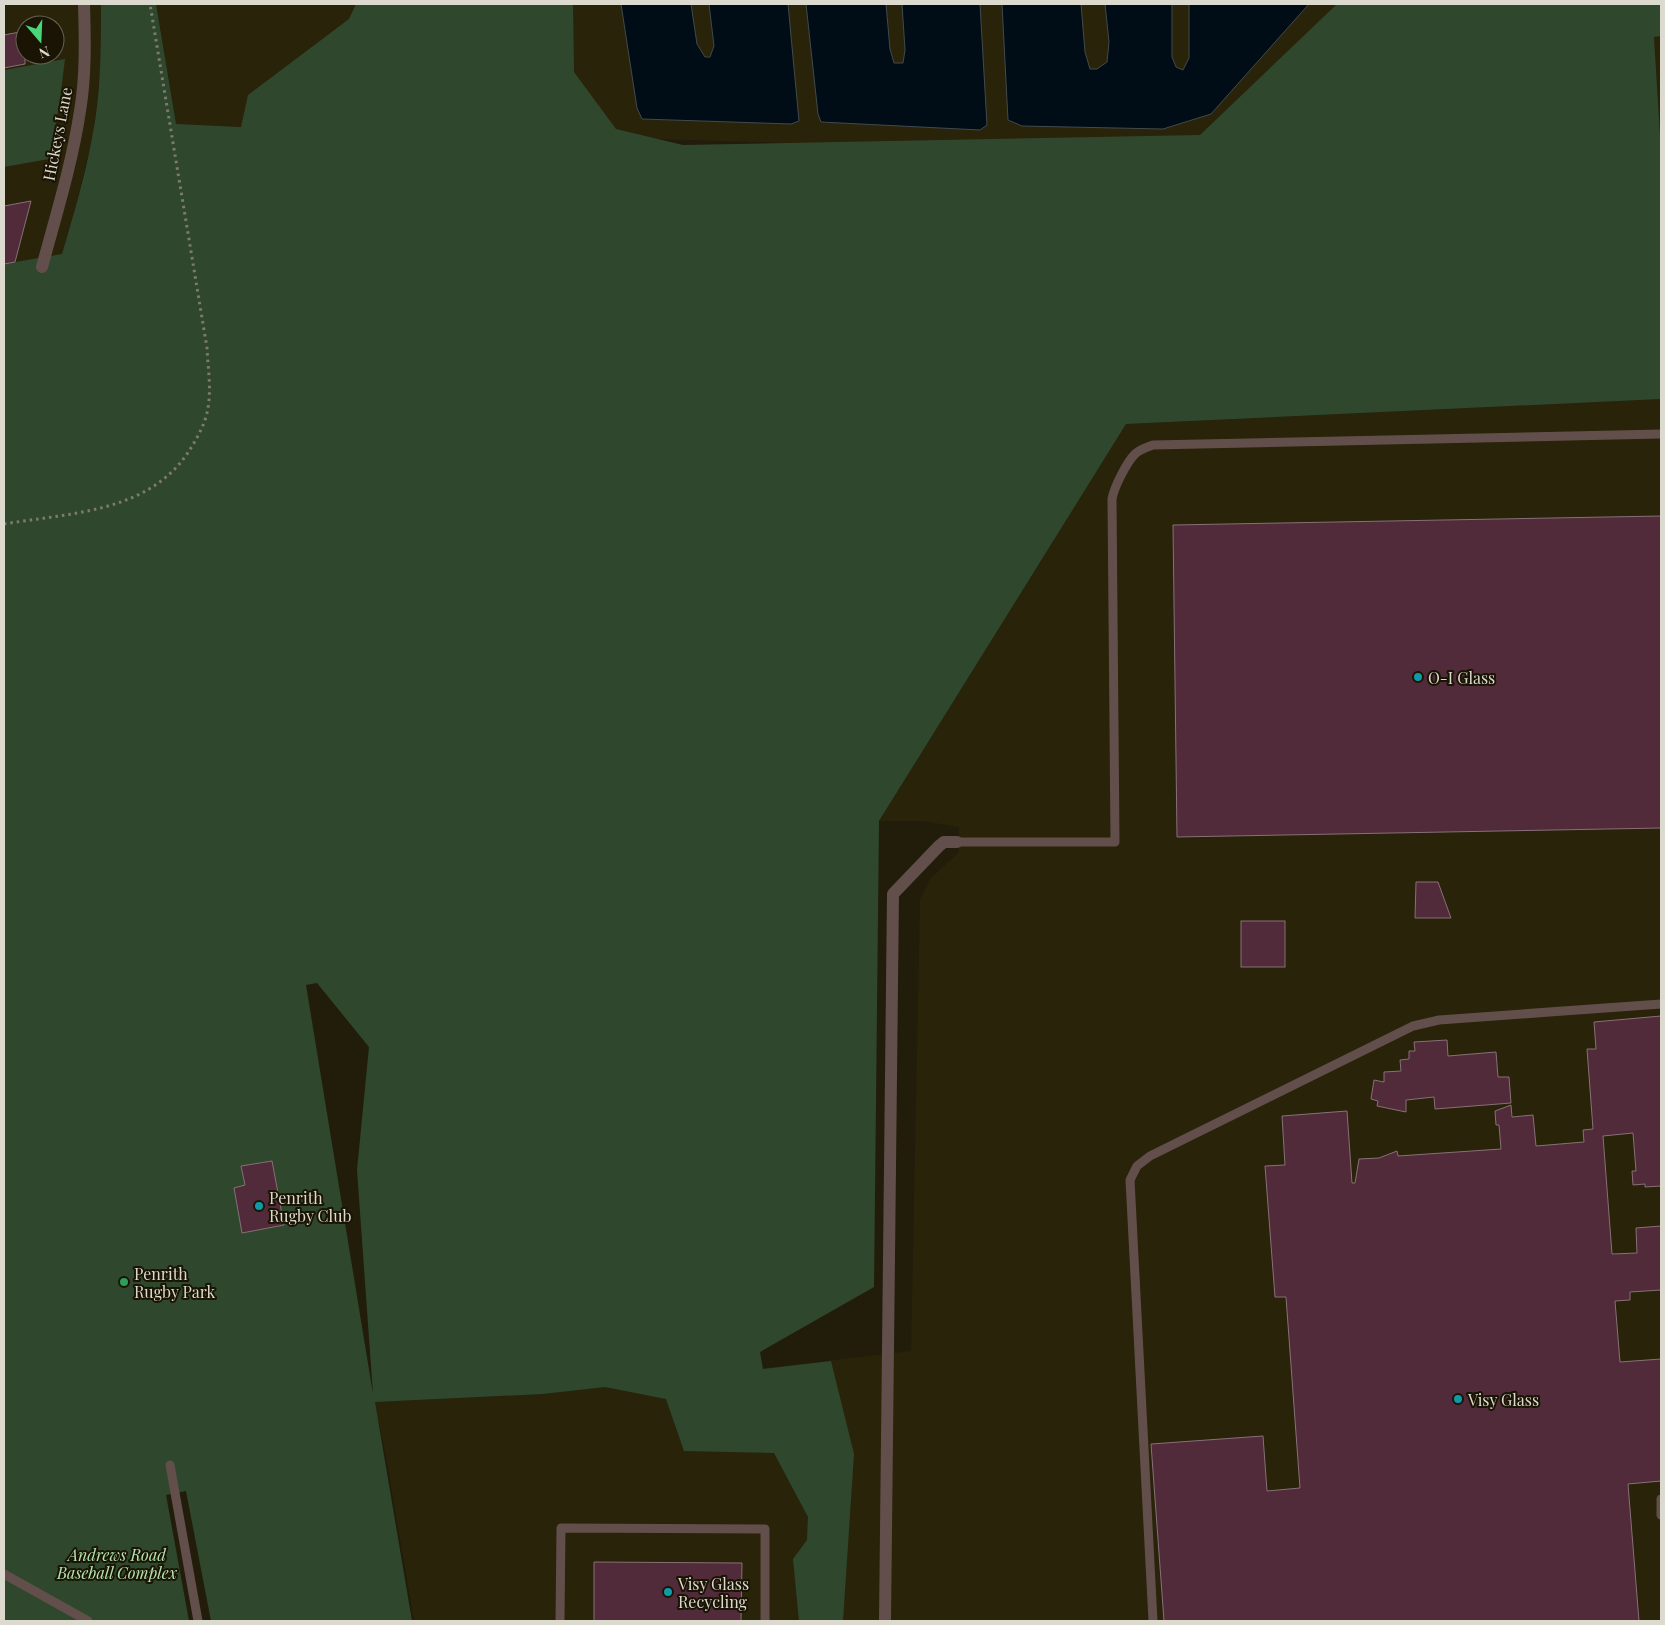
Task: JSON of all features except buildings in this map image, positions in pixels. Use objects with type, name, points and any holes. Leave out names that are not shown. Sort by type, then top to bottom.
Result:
[{"type":"street","name":"Hickeys Lane","points":[[42,267],[74,147],[81,108],[84,59],[84,4]]},
{"type":"street","points":[[885,1621],[894,894],[939,846],[944,842],[957,842]]},
{"type":"lane","points":[[957,842],[1115,842],[1112,499],[1114,488],[1136,453],[1153,445],[1661,434]]},
{"type":"lane","points":[[1153,1621],[1130,1180],[1137,1166],[1150,1156],[1413,1026],[1439,1020],[1661,1004]]},
{"type":"lane","points":[[170,1465],[198,1621]]},
{"type":"lane","points":[[1661,1499],[1661,1515]]},
{"type":"lane","points":[[560,1621],[561,1528],[764,1529],[765,1621]]},
{"type":"lane","points":[[4,1574],[88,1621]]},
{"type":"path","points":[[4,524],[86,512],[124,502],[144,493],[163,480],[182,462],[196,441],[207,413],[210,386],[207,348],[150,4]]},
{"type":"shaded area","points":[[4,4],[101,4],[101,68],[93,137],[62,254],[4,413]]},
{"type":"shaded area","points":[[156,4],[1343,4],[1205,155],[176,125]]},
{"type":"shaded area","points":[[621,4],[691,4],[697,44],[705,57],[710,57],[714,46],[709,4],[788,4],[799,121],[791,124],[642,119],[637,108]]},
{"type":"shaded area","points":[[806,4],[886,4],[890,49],[894,63],[903,63],[905,50],[902,4],[980,4],[987,125],[980,130],[821,122],[818,114]]},
{"type":"shaded area","points":[[1002,4],[1081,4],[1085,52],[1090,69],[1097,69],[1107,62],[1109,42],[1105,4],[1172,4],[1172,57],[1176,67],[1183,70],[1189,58],[1189,4],[1309,4],[1211,114],[1163,129],[1022,126],[1008,120]]},
{"type":"shaded area","points":[[1654,36],[1661,36],[1661,151]]},
{"type":"shaded area","points":[[1661,399],[1661,1621],[414,1621],[385,1451],[374,1402],[543,1394],[911,1351],[920,899],[931,878],[959,852],[959,827],[922,821],[879,821],[1126,424]]},
{"type":"green space","name":"Andrews Road Baseball Complex","points":[[101,4],[156,4],[176,124],[241,127],[248,95],[349,19],[356,4],[573,4],[574,72],[616,129],[683,145],[1200,135],[1337,4],[1661,4],[1661,36],[1654,37],[1661,151],[1661,399],[1126,424],[879,821],[874,1287],[760,1352],[763,1369],[831,1361],[854,1454],[843,1621],[799,1621],[793,1559],[807,1540],[808,1517],[774,1453],[684,1451],[666,1399],[605,1387],[543,1394],[375,1402],[412,1621],[211,1621],[186,1491],[166,1495],[189,1621],[4,1621],[4,264],[62,254],[82,182],[95,121],[100,71]],"holes":[[[317,983],[369,1047],[357,1170],[373,1394],[306,985]]]},
{"type":"green space","points":[[32,65],[64,65],[59,107],[49,159],[4,167],[4,70]]},
{"type":"place","name":"O-I Glass","points":[[1418,677]]},
{"type":"place","name":"Penrith Rugby Club","points":[[259,1206]]},
{"type":"place","name":"Penrith Rugby Park","points":[[124,1282]]},
{"type":"place","name":"Visy Glass","points":[[1458,1399]]},
{"type":"place","name":"Visy Glass Recycling","points":[[668,1592]]}]
